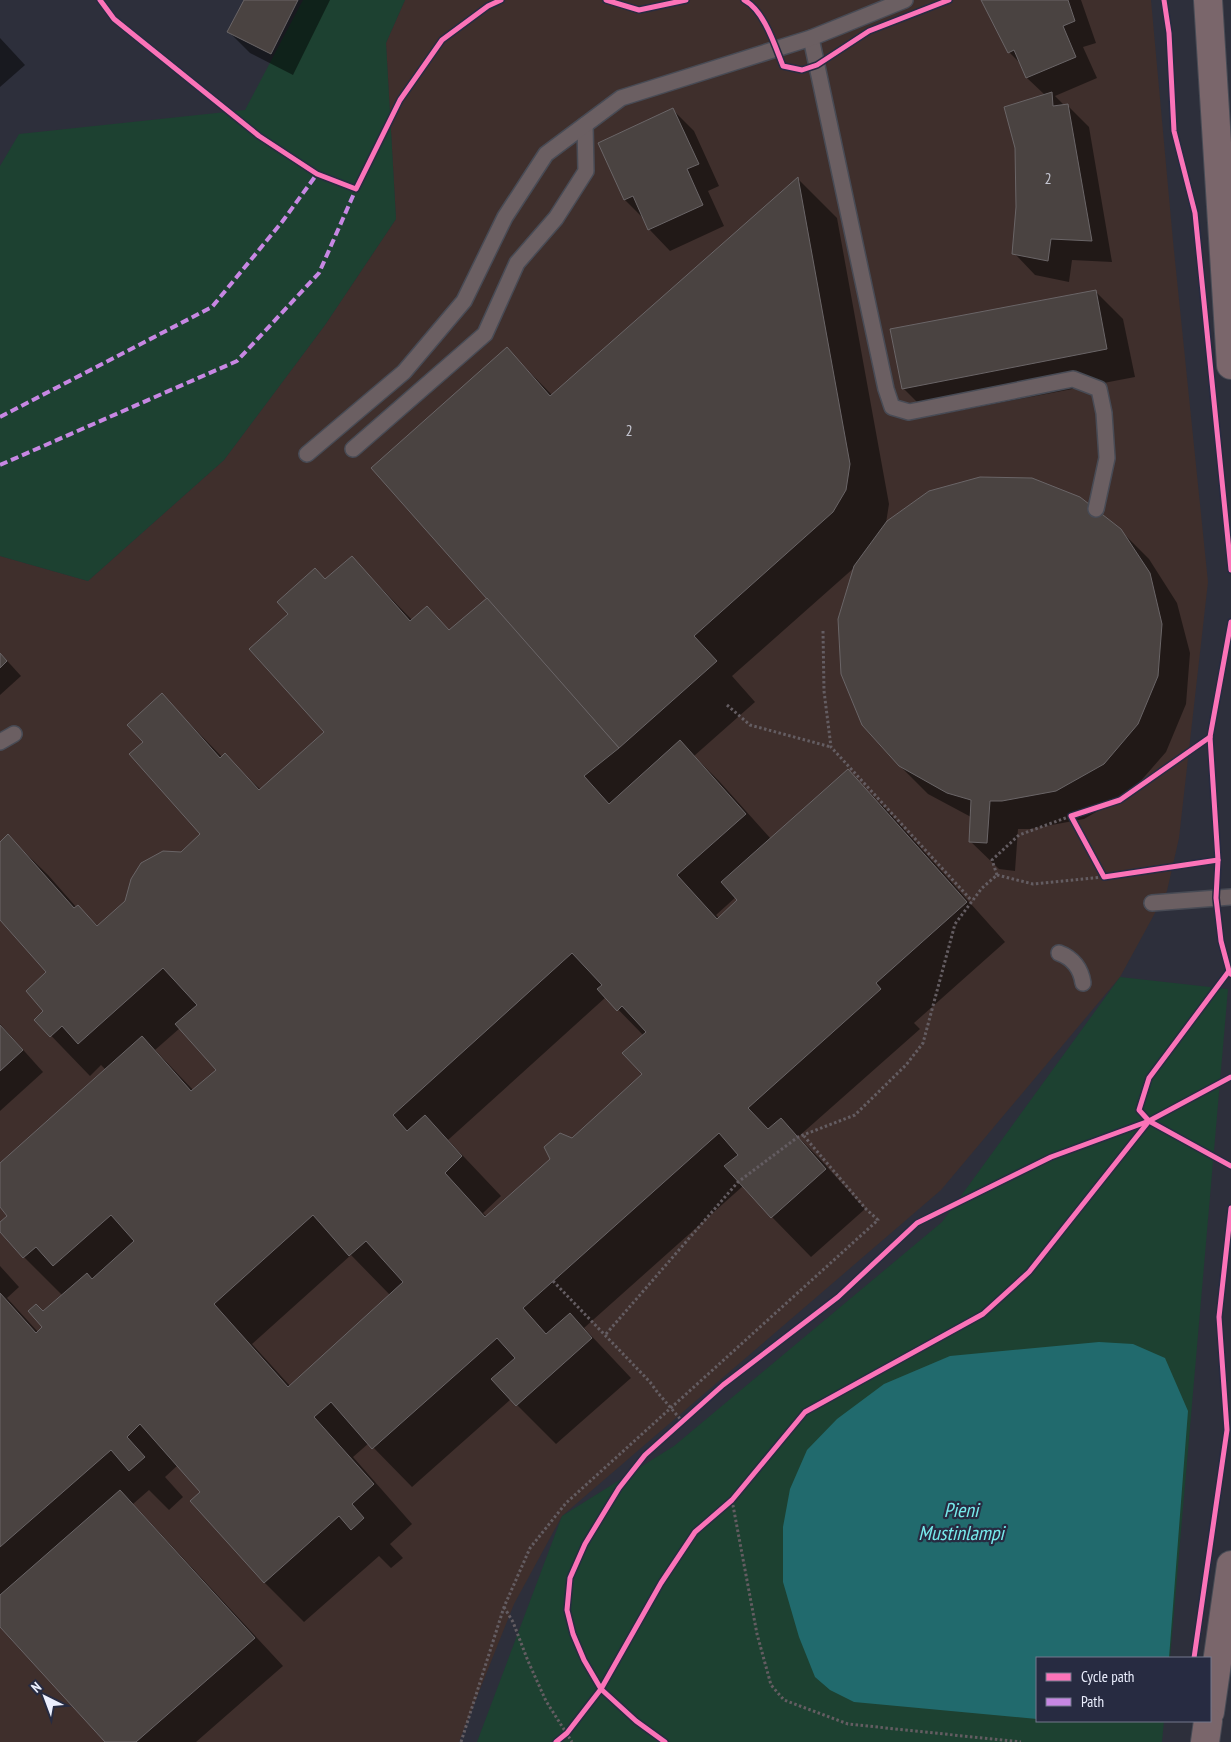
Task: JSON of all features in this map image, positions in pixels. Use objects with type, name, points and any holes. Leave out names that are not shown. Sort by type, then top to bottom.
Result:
[{"type":"main road","points":[[1208,0],[1231,365]]},
{"type":"main road","points":[[1211,1705],[1231,1565]]},
{"type":"main road","points":[[1205,1742],[1208,1722]]},
{"type":"lane","points":[[307,454],[404,372],[464,301],[504,217],[546,154],[621,98],[811,38],[905,0]]},
{"type":"lane","points":[[811,38],[886,389],[892,407],[909,412],[1073,379],[1099,389],[1104,413],[1107,458],[1096,509]]},
{"type":"lane","points":[[353,449],[485,334],[517,263],[556,218],[586,171],[585,125]]},
{"type":"lane","points":[[0,742],[14,734]]},
{"type":"lane","points":[[1152,903],[1231,897]]},
{"type":"lane","points":[[1059,953],[1067,956],[1075,963],[1081,973],[1083,983]]},
{"type":"path","points":[[823,631],[824,692],[831,747]]},
{"type":"path","points":[[727,705],[750,725],[831,747],[972,901]]},
{"type":"path","points":[[997,875],[992,860],[1019,835],[1080,813]]},
{"type":"path","points":[[1072,816],[1076,824]]},
{"type":"path","points":[[1099,868],[1104,877]]},
{"type":"path","points":[[606,1334],[738,1182],[798,1137],[855,1115],[906,1066],[923,1042],[955,924],[982,888],[997,875]]},
{"type":"path","points":[[997,875],[1033,884],[1114,876]]},
{"type":"path","points":[[461,1742],[504,1607],[530,1548],[566,1503],[878,1220],[866,1209],[804,1136]]},
{"type":"path","points":[[553,1281],[606,1334],[650,1382],[682,1421]]},
{"type":"path","points":[[676,1427],[689,1415]]},
{"type":"path","points":[[724,1506],[738,1492]]},
{"type":"path","points":[[732,1500],[757,1634],[772,1685],[784,1700],[848,1724],[1021,1742]]},
{"type":"path","points":[[504,1607],[513,1622],[546,1701],[572,1742]]},
{"type":"path","points":[[561,1738],[573,1726]]},
{"type":"shaded area","points":[[303,0],[405,0],[386,43],[396,219],[325,325],[224,460],[88,581],[0,556],[0,166],[19,134],[245,110]]},
{"type":"shaded area","points":[[405,0],[1151,0],[1173,241],[1208,582],[1179,838],[1167,891],[1120,977],[941,1190],[562,1516],[514,1604],[459,1742],[0,1742],[0,556],[88,581],[224,460],[325,325],[396,219],[386,43]]},
{"type":"shaded area","points":[[1120,977],[1228,989],[1170,1657],[1036,1657],[1036,1722],[1164,1722],[1162,1742],[477,1742],[562,1516],[674,1446],[942,1222]]},
{"type":"water","name":"Pieni Mustinlampi","points":[[1099,1342],[1133,1344],[1165,1358],[1188,1411],[1169,1657],[1036,1657],[1036,1719],[854,1702],[830,1690],[815,1677],[799,1637],[783,1582],[783,1527],[790,1489],[807,1450],[837,1419],[884,1384],[950,1356]]},
{"type":"building","points":[[244,0],[298,0],[271,54],[227,32]]},
{"type":"building","points":[[981,0],[1068,0],[1075,21],[1063,26],[1076,57],[1026,78],[1014,50],[1008,53]]},
{"type":"building","points":[[1052,92],[1053,106],[1068,104],[1092,241],[1051,239],[1048,261],[1012,254],[1016,207],[1015,148],[1004,107]]},
{"type":"building","points":[[673,108],[699,164],[687,169],[703,205],[648,230],[633,196],[624,200],[598,143]]},
{"type":"building","points":[[798,177],[850,464],[846,490],[833,512],[694,636],[717,661],[619,748],[371,468],[507,347],[550,396]]},
{"type":"building","points":[[1096,290],[1107,349],[902,389],[890,329]]},
{"type":"building","points":[[980,477],[1032,478],[1080,497],[1121,529],[1150,573],[1162,624],[1158,676],[1138,724],[1104,764],[1056,791],[1002,801],[990,801],[987,843],[969,842],[971,800],[947,793],[899,766],[862,725],[841,674],[838,619],[854,566],[887,521],[929,491]]},
{"type":"building","points":[[352,556],[410,621],[427,606],[449,630],[487,598],[619,748],[584,776],[609,804],[680,740],[746,814],[677,875],[717,919],[737,900],[721,882],[848,769],[967,902],[876,983],[881,989],[748,1108],[768,1129],[781,1118],[826,1169],[771,1218],[724,1166],[738,1155],[719,1133],[523,1308],[546,1334],[570,1313],[592,1338],[516,1406],[491,1379],[515,1358],[497,1338],[372,1449],[331,1402],[314,1417],[374,1484],[352,1504],[364,1518],[351,1530],[339,1516],[264,1583],[190,1501],[200,1492],[140,1424],[127,1437],[145,1457],[129,1471],[111,1450],[0,1547],[0,1293],[36,1333],[42,1327],[28,1311],[36,1304],[43,1311],[87,1273],[92,1279],[134,1241],[111,1215],[53,1266],[36,1247],[23,1258],[0,1232],[0,1222],[7,1216],[0,1207],[0,1163],[142,1036],[191,1091],[216,1070],[175,1024],[197,1005],[163,968],[78,1044],[62,1026],[50,1037],[34,1020],[43,1011],[26,991],[46,972],[0,920],[0,842],[8,834],[74,908],[78,905],[97,926],[125,901],[131,879],[141,863],[163,851],[181,852],[200,834],[129,754],[143,742],[127,725],[162,693],[220,758],[225,753],[259,790],[324,732],[249,649],[288,614],[277,602],[315,568],[325,579]],"holes":[[[572,953],[602,985],[597,989],[617,1011],[622,1006],[646,1032],[622,1053],[642,1074],[572,1138],[560,1133],[544,1147],[550,1159],[485,1217],[445,1173],[462,1156],[425,1115],[407,1131],[393,1115]],[[313,1215],[349,1256],[366,1241],[403,1282],[288,1387],[214,1304]]]},
{"type":"building","points":[[0,653],[7,661],[0,668]]},
{"type":"building","points":[[0,1025],[23,1050],[0,1071]]},
{"type":"building","points":[[120,1490],[255,1638],[136,1742],[105,1742],[0,1627],[0,1595]]},
{"type":"marked path","points":[[0,417],[212,307],[282,222],[317,174]]},
{"type":"marked path","points":[[0,465],[237,361],[319,273],[356,189]]},
{"type":"cycle path","points":[[100,0],[114,19],[259,136],[317,174],[356,189],[400,100],[442,40],[488,6],[501,0]]},
{"type":"cycle path","points":[[606,0],[639,10],[686,0]]},
{"type":"cycle path","points":[[744,0],[751,5],[763,20],[783,66],[802,70],[817,65],[869,31],[949,0]]},
{"type":"cycle path","points":[[1164,0],[1169,33],[1174,131],[1195,213],[1231,570]]},
{"type":"cycle path","points":[[1231,622],[1210,737],[1218,860],[1216,898],[1221,941],[1231,974]]},
{"type":"cycle path","points":[[1210,737],[1120,800],[1071,816],[1104,877],[1218,860]]},
{"type":"cycle path","points":[[1229,971],[1149,1078],[1139,1110],[1149,1121],[1231,1166]]},
{"type":"cycle path","points":[[665,1742],[636,1721],[601,1689],[584,1660],[573,1634],[567,1610],[570,1578],[585,1544],[619,1488],[645,1455],[723,1385],[838,1297],[917,1223],[1051,1157],[1149,1121],[1231,1077]]},
{"type":"cycle path","points":[[556,1742],[567,1733],[601,1689],[661,1583],[695,1532],[732,1500],[805,1412],[983,1314],[1029,1272],[1149,1121]]},
{"type":"cycle path","points":[[1194,1657],[1227,1430],[1219,1317],[1231,1208]]}]
